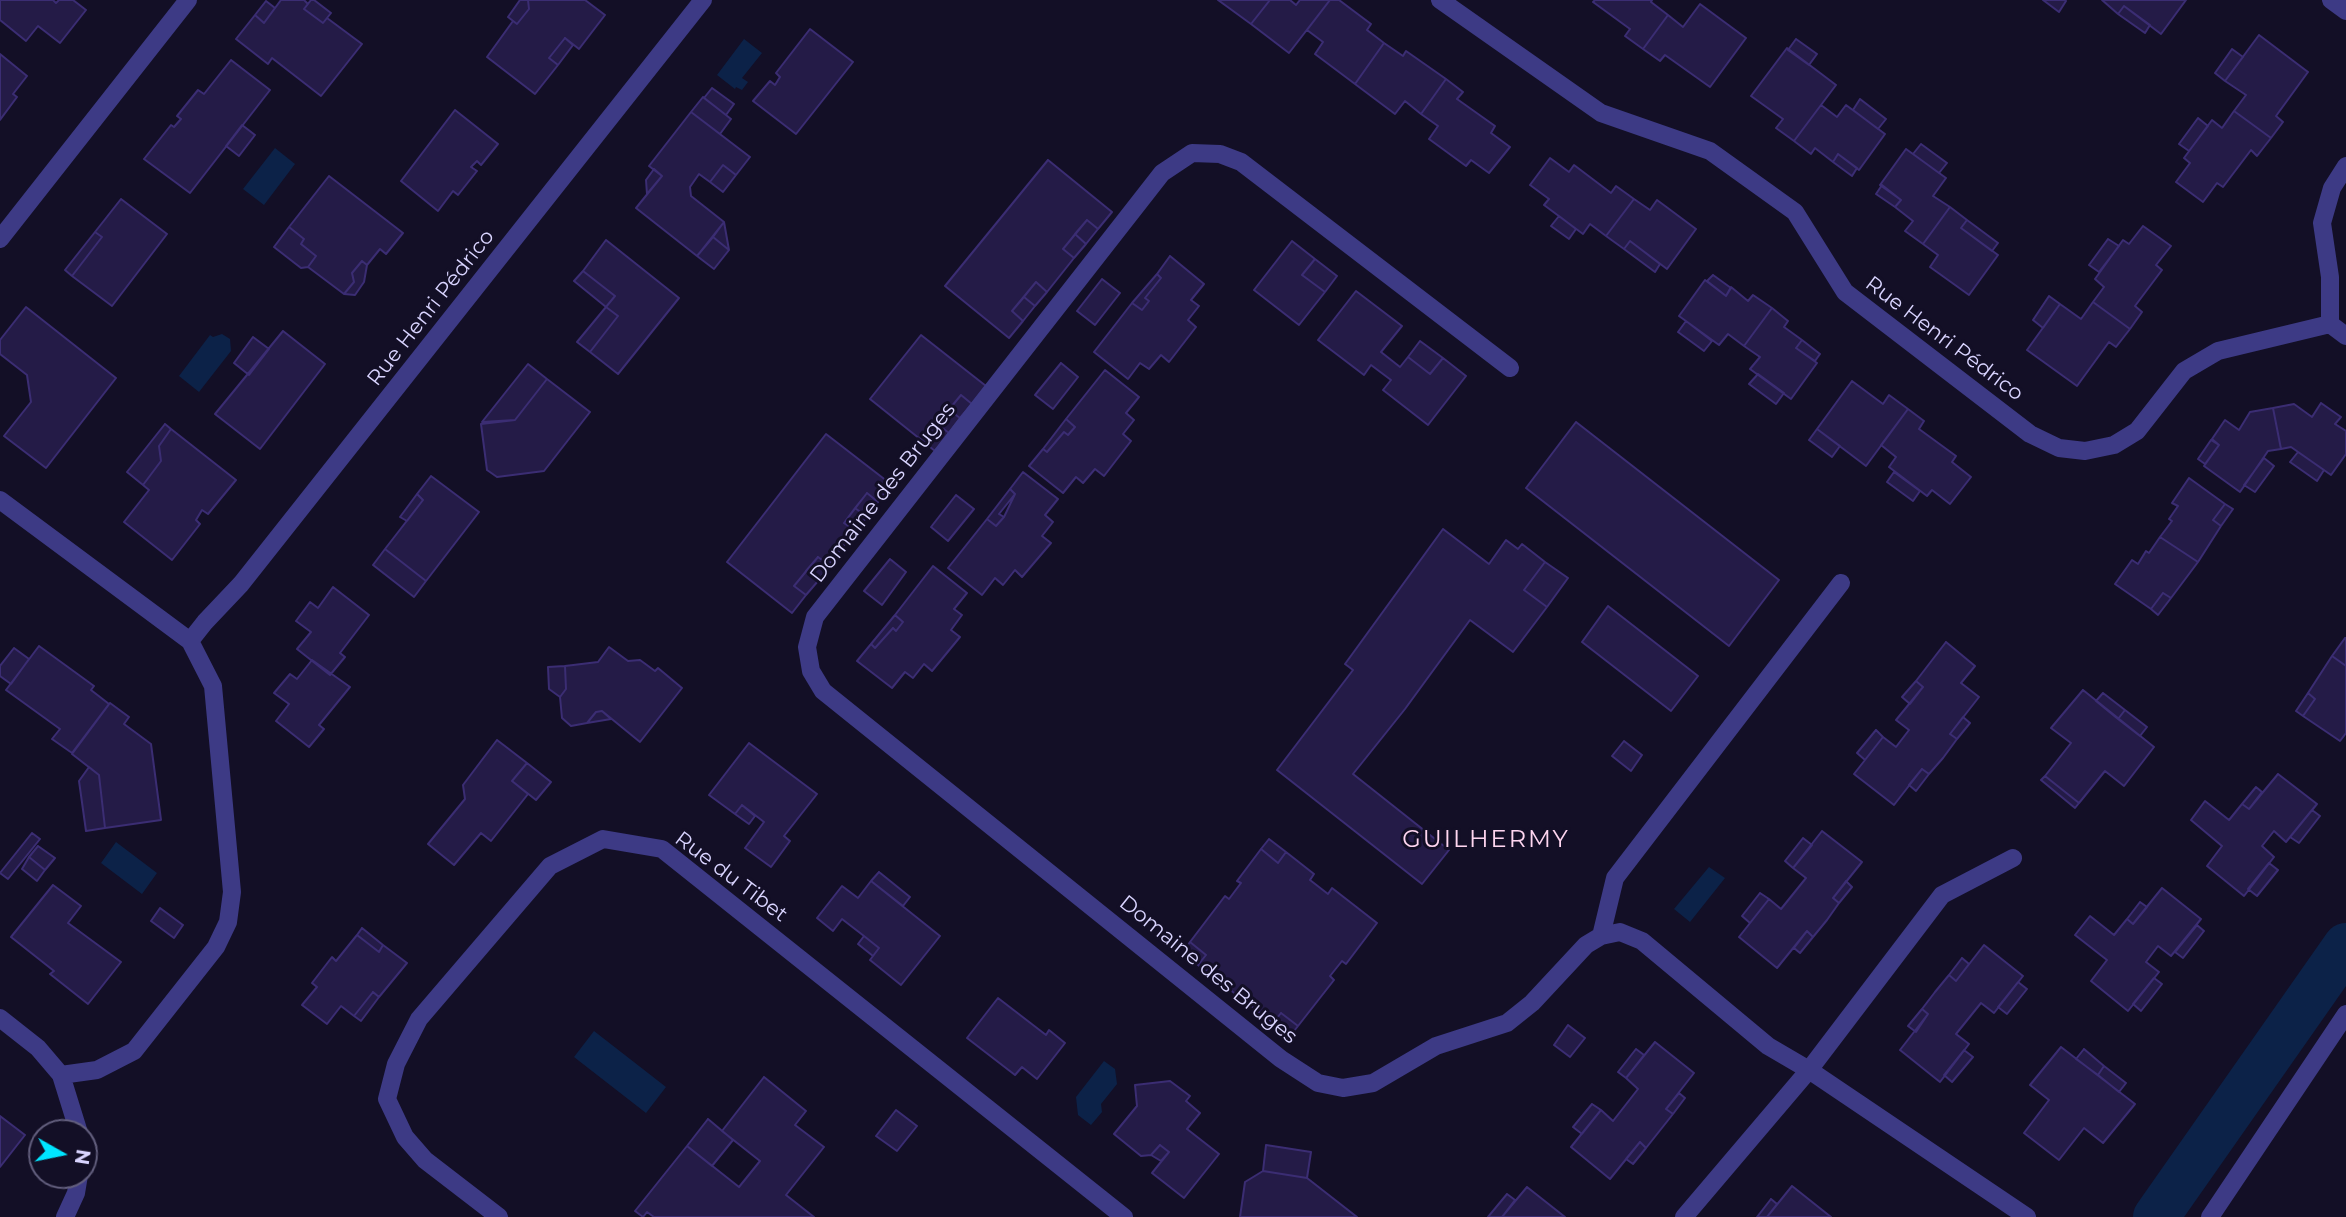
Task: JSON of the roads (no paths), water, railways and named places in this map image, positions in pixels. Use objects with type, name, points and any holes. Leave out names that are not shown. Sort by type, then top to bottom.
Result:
[{"type":"street","points":[[0,239],[188,0]]},
{"type":"street","name":"Rue Henri Pédrico","points":[[190,641],[241,584],[704,0]]},
{"type":"street","name":"Rue Henri Pédrico","points":[[1440,0],[1601,113],[1710,151],[1795,212],[1845,292],[2030,434],[2059,448],[2085,451],[2114,445],[2137,431],[2184,371],[2218,351],[2330,324]]},
{"type":"street","points":[[2332,0],[2346,11]]},
{"type":"street","name":"Domaine des Bruges","points":[[1510,368],[1241,162],[1220,154],[1192,153],[1162,173],[815,617],[807,647],[811,671],[823,691],[1280,1059],[1318,1083],[1343,1088],[1373,1083],[1436,1046],[1507,1023],[1532,1003],[1586,945],[1601,936]]},
{"type":"street","points":[[2346,166],[2332,188],[2322,223],[2330,277],[2330,324],[2346,336]]},
{"type":"street","points":[[0,500],[190,641],[213,686],[232,892],[228,922],[216,947],[134,1051],[97,1070],[61,1075]]},
{"type":"street","points":[[1840,583],[1615,878],[1601,936],[1620,932],[1642,941],[1768,1046],[1810,1070],[2027,1217]]},
{"type":"street","name":"Rue du Tibet","points":[[499,1217],[425,1160],[405,1137],[387,1100],[396,1064],[419,1019],[550,866],[603,839],[662,849],[1124,1217]]},
{"type":"street","points":[[1684,1217],[1810,1070],[1941,895],[2013,858]]},
{"type":"street","points":[[2210,1217],[2346,1014]]},
{"type":"street","points":[[0,1018],[38,1048],[61,1075],[75,1119]]},
{"type":"street","points":[[65,1217],[77,1189]]},
{"type":"water","points":[[744,39],[762,53],[742,78],[748,82],[742,90],[736,87],[735,89],[717,75]]},
{"type":"water","points":[[275,148],[295,164],[264,205],[243,189]]},
{"type":"water","points":[[222,334],[230,339],[231,351],[199,392],[179,376],[210,335],[213,337]]},
{"type":"water","points":[[116,842],[157,873],[142,894],[101,863]]},
{"type":"water","points":[[1709,867],[1725,878],[1690,922],[1674,909]]},
{"type":"water","points":[[594,1031],[666,1087],[646,1113],[574,1057]]},
{"type":"water","points":[[1104,1061],[1115,1069],[1117,1084],[1101,1104],[1102,1112],[1091,1125],[1078,1115],[1076,1097]]},
{"type":"waterway","points":[[2156,1217],[2346,946]]},
{"type":"district","name":"GUILHERMY","points":[[1486,840]]}]
